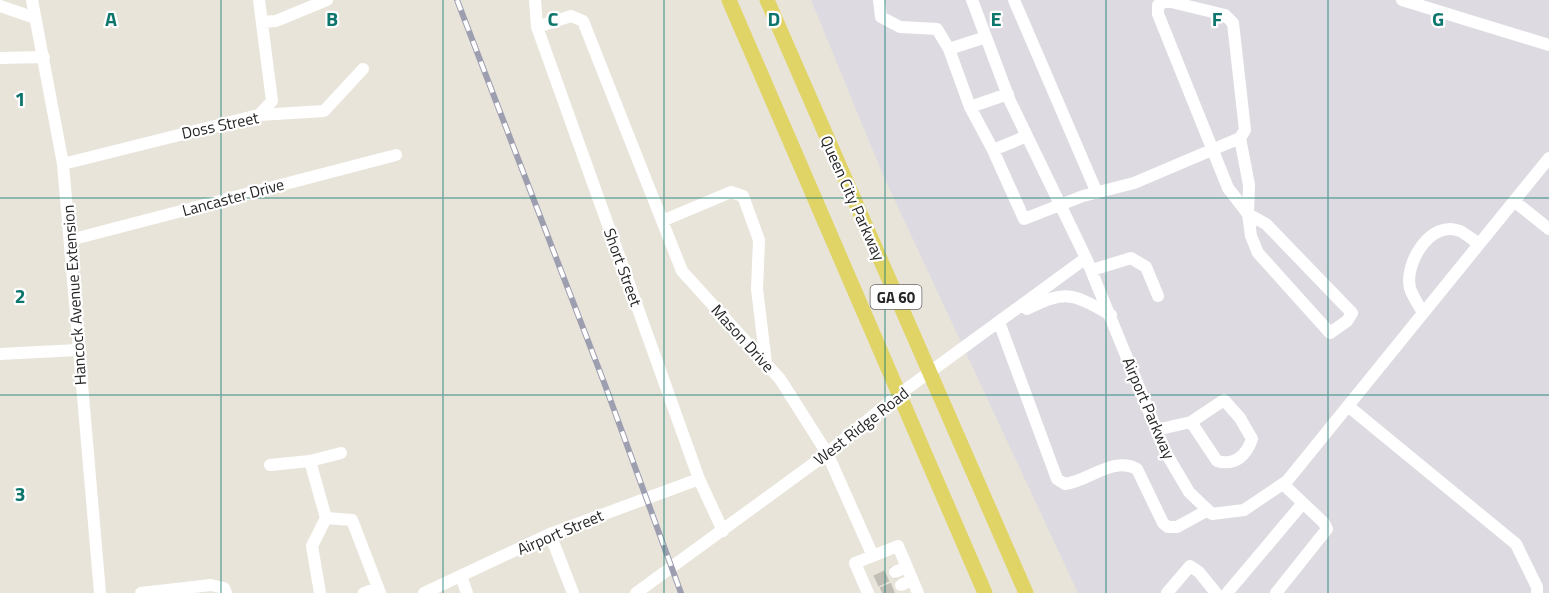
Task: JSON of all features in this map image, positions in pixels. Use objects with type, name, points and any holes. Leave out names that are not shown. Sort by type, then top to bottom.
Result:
[{"type":"main road","name":"Queen City Parkway","points":[[729,0],[901,393],[985,593]]},
{"type":"main road","name":"Queen City Parkway","points":[[767,0],[1026,593]]},
{"type":"street","name":"Hancock Avenue Extension","points":[[32,0],[63,164],[77,350],[100,593]]},
{"type":"street","points":[[259,0],[272,101],[259,115]]},
{"type":"street","points":[[262,22],[276,21],[327,0]]},
{"type":"street","name":"Short Street","points":[[535,0],[537,27],[699,479],[723,531]]},
{"type":"street","points":[[879,0],[881,17],[900,27],[937,29],[949,49],[970,107],[993,150],[1024,219],[1097,193],[1134,183],[1215,148],[1240,138],[1245,130],[1233,23],[1225,15],[1167,1],[1158,5],[1158,14],[1215,148],[1228,188],[1248,214],[1266,224],[1352,313],[1347,321],[1330,333],[1258,254],[1251,236],[1248,214],[1249,185],[1240,138]]},
{"type":"street","name":"Airport Parkway","points":[[972,0],[1008,94],[1092,270],[1166,453],[1190,492],[1208,510]]},
{"type":"street","points":[[1014,0],[1097,193]]},
{"type":"street","points":[[1402,0],[1549,45]]},
{"type":"street","points":[[0,6],[35,18]]},
{"type":"street","name":"Mason Drive","points":[[537,27],[571,16],[583,21],[682,271],[780,379],[827,453],[873,555]]},
{"type":"street","points":[[949,49],[986,37]]},
{"type":"street","points":[[0,58],[44,57]]},
{"type":"street","name":"Doss Street","points":[[63,164],[259,115],[324,111],[363,69]]},
{"type":"street","points":[[970,107],[1008,94]]},
{"type":"street","points":[[993,150],[1027,136]]},
{"type":"street","name":"Lancaster Drive","points":[[70,240],[396,155]]},
{"type":"street","points":[[1110,315],[1078,297],[1054,296],[999,322],[1057,479],[1065,484],[1074,483],[1119,464],[1128,464],[1137,469],[1163,523],[1168,527],[1177,527],[1208,510],[1212,514],[1244,510],[1282,484],[1549,158]]},
{"type":"street","points":[[662,221],[731,192],[743,196],[759,240],[757,288],[760,334],[766,363]]},
{"type":"street","points":[[1514,201],[1549,229]]},
{"type":"street","points":[[1424,313],[1410,288],[1409,272],[1417,250],[1439,231],[1458,230],[1479,244]]},
{"type":"street","name":"West Ridge Road","points":[[636,593],[723,531],[827,453],[901,393],[1086,258]]},
{"type":"street","points":[[1092,270],[1131,258],[1146,267],[1158,296]]},
{"type":"street","points":[[0,354],[77,350]]},
{"type":"street","points":[[1156,430],[1191,422],[1224,400],[1228,402],[1247,428],[1252,439],[1247,453],[1239,460],[1225,463],[1217,461],[1191,422]]},
{"type":"street","points":[[1348,406],[1516,544],[1537,587],[1537,593]]},
{"type":"street","points":[[270,465],[310,461],[341,453]]},
{"type":"street","points":[[310,461],[326,518],[312,546],[320,593]]},
{"type":"street","name":"Airport Street","points":[[424,593],[550,534],[699,479]]},
{"type":"street","points":[[1276,593],[1324,536],[1327,529],[1324,523],[1282,484]]},
{"type":"street","points":[[1227,593],[1303,503]]},
{"type":"street","points":[[326,518],[352,520],[379,590],[364,593]]},
{"type":"street","points":[[550,534],[573,593]]},
{"type":"street","points":[[869,586],[855,563],[898,546],[901,570],[907,583],[918,593]]},
{"type":"street","points":[[1167,593],[1190,566],[1199,572],[1216,593]]},
{"type":"street","points":[[460,576],[467,593]]},
{"type":"street","points":[[141,593],[211,585],[224,588],[226,593]]},
{"type":"shaded area","points":[[811,0],[1549,0],[1549,593],[1078,593],[883,175]]},
{"type":"tunnel","points":[[876,581],[895,572]]},
{"type":"tunnel","points":[[882,593],[901,585]]},
{"type":"railway","points":[[457,0],[605,385],[681,593]]}]
